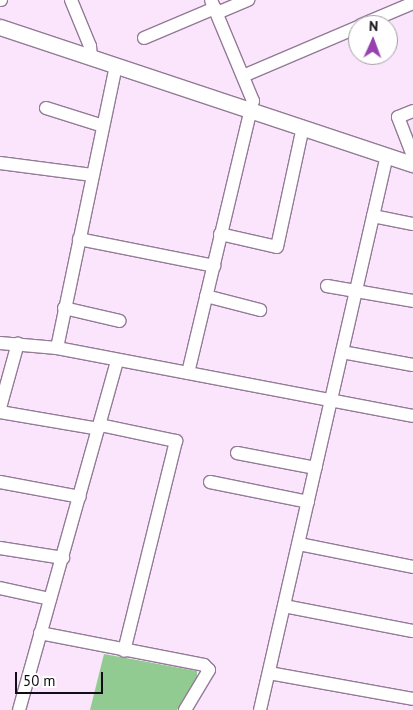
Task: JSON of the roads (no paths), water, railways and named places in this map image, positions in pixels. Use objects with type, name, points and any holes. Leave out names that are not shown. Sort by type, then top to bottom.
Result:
[{"type":"street","points":[[71,0],[90,46],[91,58]]},
{"type":"street","points":[[144,38],[214,7],[248,0]]},
{"type":"street","points":[[385,15],[413,3]]},
{"type":"street","points":[[188,373],[253,101],[214,7]]},
{"type":"street","points":[[1,25],[91,58],[413,164]]},
{"type":"street","points":[[243,76],[348,30]]},
{"type":"street","points":[[57,348],[116,66]]},
{"type":"street","points":[[46,108],[103,126]]},
{"type":"street","points":[[413,111],[398,117],[413,156]]},
{"type":"street","points":[[220,234],[277,247],[303,127]]},
{"type":"street","points":[[260,710],[387,155]]},
{"type":"street","points":[[0,163],[92,175]]},
{"type":"street","points":[[373,216],[413,224]]},
{"type":"street","points":[[79,239],[214,266]]},
{"type":"street","points":[[327,286],[413,301]]},
{"type":"street","points":[[206,296],[260,310]]},
{"type":"street","points":[[64,308],[120,321]]},
{"type":"street","points":[[0,343],[18,343],[57,348],[413,416]]},
{"type":"street","points":[[18,343],[0,410],[176,441],[124,651]]},
{"type":"street","points":[[342,352],[413,365]]},
{"type":"street","points":[[19,710],[118,361]]},
{"type":"street","points":[[0,372],[13,363]]},
{"type":"street","points":[[237,453],[316,468]]},
{"type":"street","points":[[0,482],[80,497]]},
{"type":"street","points":[[210,482],[308,502]]},
{"type":"street","points":[[299,544],[413,567]]},
{"type":"street","points":[[0,548],[62,558]]},
{"type":"street","points":[[0,588],[50,599]]},
{"type":"street","points":[[284,606],[413,631]]},
{"type":"street","points":[[40,633],[124,651],[204,665],[209,670],[185,710]]},
{"type":"street","points":[[269,673],[413,699]]}]
